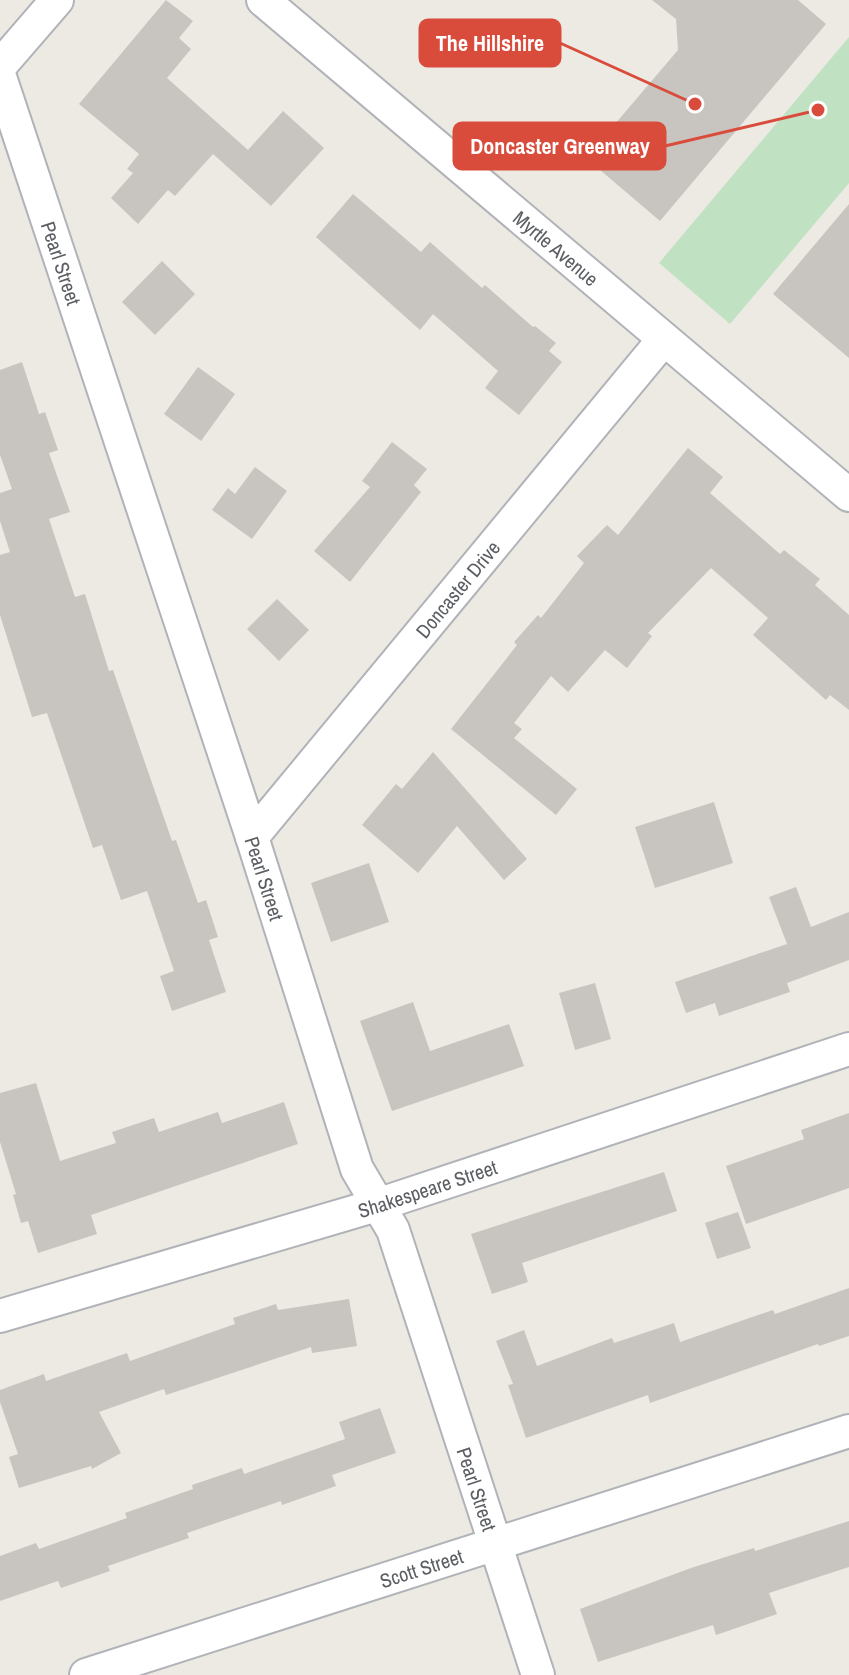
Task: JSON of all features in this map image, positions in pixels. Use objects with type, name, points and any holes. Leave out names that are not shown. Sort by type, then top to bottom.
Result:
[{"type":"street","points":[[0,66],[57,0]]},
{"type":"street","name":"Myrtle Avenue","points":[[263,0],[849,495]]},
{"type":"street","name":"Pearl Street","points":[[0,77],[252,837],[357,1169],[393,1230],[538,1675]]},
{"type":"street","name":"Doncaster Drive","points":[[252,837],[664,339]]},
{"type":"street","name":"Shakespeare Street","points":[[0,1316],[377,1205],[849,1049]]},
{"type":"street","name":"Scott Street","points":[[86,1675],[849,1431]]},
{"type":"green space","points":[[849,37],[849,183],[730,324],[659,263]]},
{"type":"building","points":[[166,0],[193,21],[179,38],[191,49],[167,78],[248,150],[283,111],[324,148],[271,206],[213,154],[175,196],[168,190],[138,224],[111,198],[133,173],[127,169],[139,154],[79,104]]},
{"type":"building","points":[[652,0],[798,0],[826,24],[660,221],[586,158],[678,50],[676,19]]},
{"type":"building","points":[[353,194],[421,252],[430,242],[482,288],[485,285],[556,343],[549,351],[562,362],[519,415],[485,388],[498,371],[433,314],[420,330],[316,237]]},
{"type":"building","points":[[849,204],[849,358],[773,294]]},
{"type":"building","points":[[162,261],[195,294],[155,335],[122,302]]},
{"type":"building","points":[[22,362],[39,414],[45,412],[58,450],[49,453],[70,512],[49,519],[75,597],[85,594],[109,671],[113,670],[172,841],[176,840],[198,903],[206,900],[218,937],[209,940],[226,992],[172,1011],[160,976],[174,971],[147,891],[121,900],[102,845],[93,848],[47,713],[32,717],[0,615],[0,555],[10,552],[0,521],[0,493],[12,489],[0,455],[0,370]]},
{"type":"building","points":[[198,367],[235,394],[201,441],[164,414]]},
{"type":"building","points":[[392,442],[427,469],[414,485],[421,492],[350,582],[314,551],[370,487],[362,481]]},
{"type":"building","points":[[688,448],[723,477],[710,493],[780,554],[784,550],[820,579],[815,585],[849,615],[849,710],[830,695],[826,700],[753,635],[768,618],[711,568],[648,633],[652,636],[627,668],[605,650],[568,692],[551,676],[514,723],[522,729],[514,738],[577,789],[556,815],[451,729],[517,645],[514,642],[538,615],[541,618],[584,563],[577,556],[607,525],[618,535]]},
{"type":"building","points":[[255,467],[287,491],[252,539],[212,510],[228,488],[235,494]]},
{"type":"building","points":[[277,599],[309,630],[279,661],[247,629]]},
{"type":"building","points":[[433,752],[527,859],[504,880],[457,826],[418,873],[362,825],[396,784],[402,789]]},
{"type":"building","points":[[714,802],[733,863],[655,888],[635,827]]},
{"type":"building","points":[[369,863],[389,922],[331,942],[311,883]]},
{"type":"building","points":[[796,887],[811,927],[849,912],[849,960],[787,983],[790,992],[719,1016],[715,1003],[686,1013],[675,982],[787,944],[769,897]]},
{"type":"building","points":[[595,983],[611,1039],[575,1050],[559,993]]},
{"type":"building","points":[[413,1002],[430,1051],[509,1024],[524,1066],[392,1111],[360,1021]]},
{"type":"building","points":[[36,1083],[60,1161],[116,1143],[112,1132],[154,1118],[159,1132],[218,1112],[222,1123],[284,1102],[298,1144],[91,1215],[97,1234],[38,1253],[28,1221],[21,1223],[13,1195],[16,1194],[0,1142],[0,1093]]},
{"type":"building","points":[[849,1113],[849,1188],[746,1224],[726,1166],[804,1139],[801,1130]]},
{"type":"building","points":[[664,1172],[677,1211],[522,1263],[528,1282],[492,1294],[471,1234]]},
{"type":"building","points":[[738,1212],[751,1248],[717,1259],[705,1223]]},
{"type":"building","points":[[849,1288],[849,1336],[650,1403],[648,1395],[526,1438],[508,1385],[513,1384],[496,1341],[524,1330],[537,1366],[612,1338],[614,1343],[674,1323],[680,1342]]},
{"type":"building","points":[[349,1299],[357,1346],[312,1353],[311,1347],[166,1395],[164,1389],[99,1412],[121,1453],[92,1469],[91,1466],[19,1488],[9,1457],[18,1454],[0,1402],[0,1390],[44,1374],[46,1381],[127,1353],[130,1361],[235,1324],[233,1318],[276,1304],[278,1310]]},
{"type":"building","points":[[380,1408],[396,1453],[332,1475],[336,1486],[187,1533],[189,1538],[108,1566],[110,1571],[61,1588],[58,1581],[0,1601],[0,1556],[36,1543],[39,1549],[127,1518],[125,1513],[193,1489],[192,1485],[242,1468],[244,1474],[345,1439],[339,1422]]},
{"type":"building","points":[[849,1521],[849,1567],[769,1593],[777,1614],[716,1635],[713,1625],[598,1662],[580,1609],[691,1568]]},
{"type":"place","name":"The Hillshire","points":[[695,104]]},
{"type":"place","name":"Doncaster Greenway","points":[[818,110]]}]
